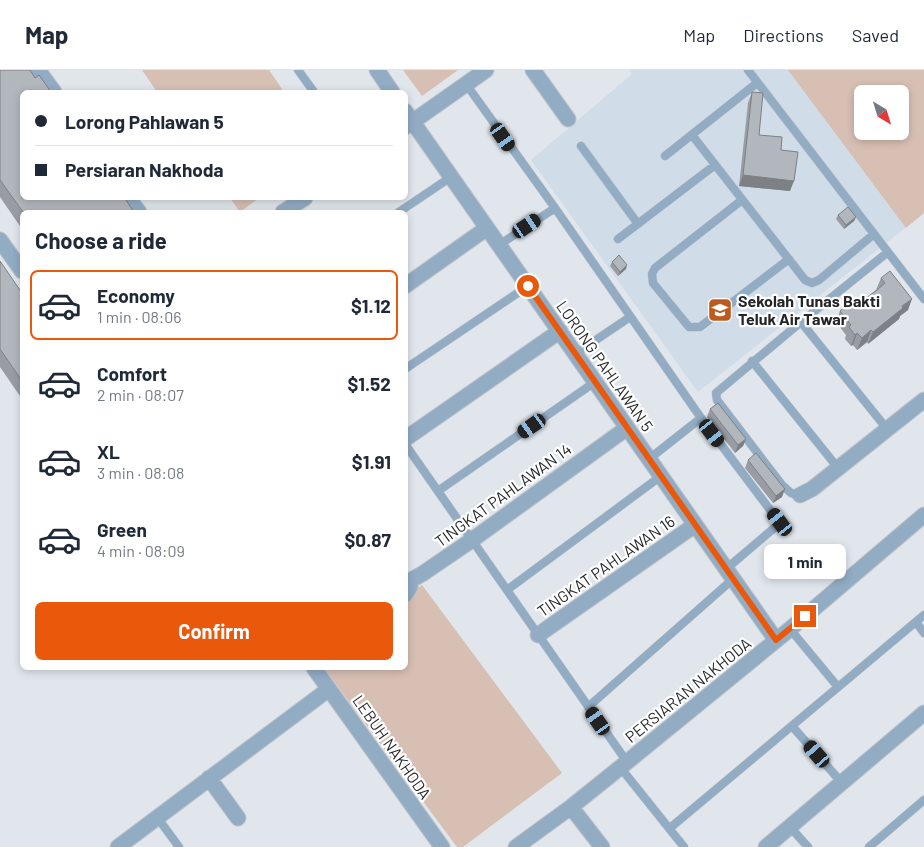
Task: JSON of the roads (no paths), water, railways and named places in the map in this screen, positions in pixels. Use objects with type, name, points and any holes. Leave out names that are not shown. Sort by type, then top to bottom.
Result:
[{"type":"street","points":[[38,70],[53,90]]},
{"type":"street","points":[[377,70],[391,90]]},
{"type":"street","points":[[408,120],[486,70]]},
{"type":"street","points":[[533,70],[568,118]]},
{"type":"street","name":"LORONG PAHLAWAN 5","points":[[408,120],[451,177],[560,331],[776,640]]},
{"type":"street","points":[[130,200],[137,210]]},
{"type":"street","points":[[286,210],[302,200]]},
{"type":"street","points":[[408,284],[487,228]]},
{"type":"street","points":[[0,240],[20,268]]},
{"type":"street","points":[[408,437],[560,331]]},
{"type":"street","points":[[800,495],[812,489],[924,400]]},
{"type":"street","name":"TINGKAT PAHLAWAN 14","points":[[408,591],[410,588],[408,579],[422,574],[472,540],[627,428]]},
{"type":"street","name":"PERSIARAN NAKHODA","points":[[518,846],[624,765],[790,629],[924,515]]},
{"type":"street","name":"TINGKAT PAHLAWAN 16","points":[[538,635],[695,525]]},
{"type":"street","name":"LEBUH NAKHODA","points":[[315,670],[442,847]]},
{"type":"street","points":[[118,847],[329,689]]},
{"type":"street","points":[[766,847],[924,713]]},
{"type":"street","points":[[209,778],[238,818]]},
{"type":"street","points":[[571,807],[602,847]]},
{"type":"lane","points":[[298,70],[313,90]]},
{"type":"lane","points":[[748,70],[924,298]]},
{"type":"lane","points":[[664,156],[757,83]]},
{"type":"lane","points":[[466,84],[701,418],[780,522],[729,574],[588,707]]},
{"type":"lane","points":[[692,135],[805,280],[812,283],[819,280],[874,234]]},
{"type":"lane","points":[[581,146],[638,224]]},
{"type":"lane","points":[[618,239],[715,165]]},
{"type":"lane","points":[[402,210],[451,177]]},
{"type":"lane","points":[[742,200],[656,268],[652,274],[653,282],[689,327],[700,327],[788,259]]},
{"type":"lane","points":[[499,245],[555,208]]},
{"type":"lane","points":[[800,495],[791,493],[782,485],[717,400],[716,393],[752,361],[888,252]]},
{"type":"lane","points":[[408,367],[528,286]]},
{"type":"lane","points":[[575,354],[630,317]]},
{"type":"lane","points":[[801,322],[887,429]]},
{"type":"lane","points":[[752,361],[838,468]]},
{"type":"lane","points":[[438,491],[595,382]]},
{"type":"lane","points":[[649,459],[701,418]]},
{"type":"lane","points":[[408,448],[588,707],[624,765],[684,847]]},
{"type":"lane","points":[[507,590],[661,476]]},
{"type":"lane","points":[[670,828],[924,615]]},
{"type":"lane","points":[[916,622],[924,633]]},
{"type":"lane","points":[[790,629],[838,687]]},
{"type":"lane","points":[[792,726],[842,783]]},
{"type":"lane","points":[[869,847],[924,800]]},
{"type":"lane","points":[[157,817],[179,847]]},
{"type":"lane","points":[[790,826],[808,847]]},
{"type":"place","name":"Sekolah Tunas Bakti Teluk Air Tawar","points":[[720,310]]}]
